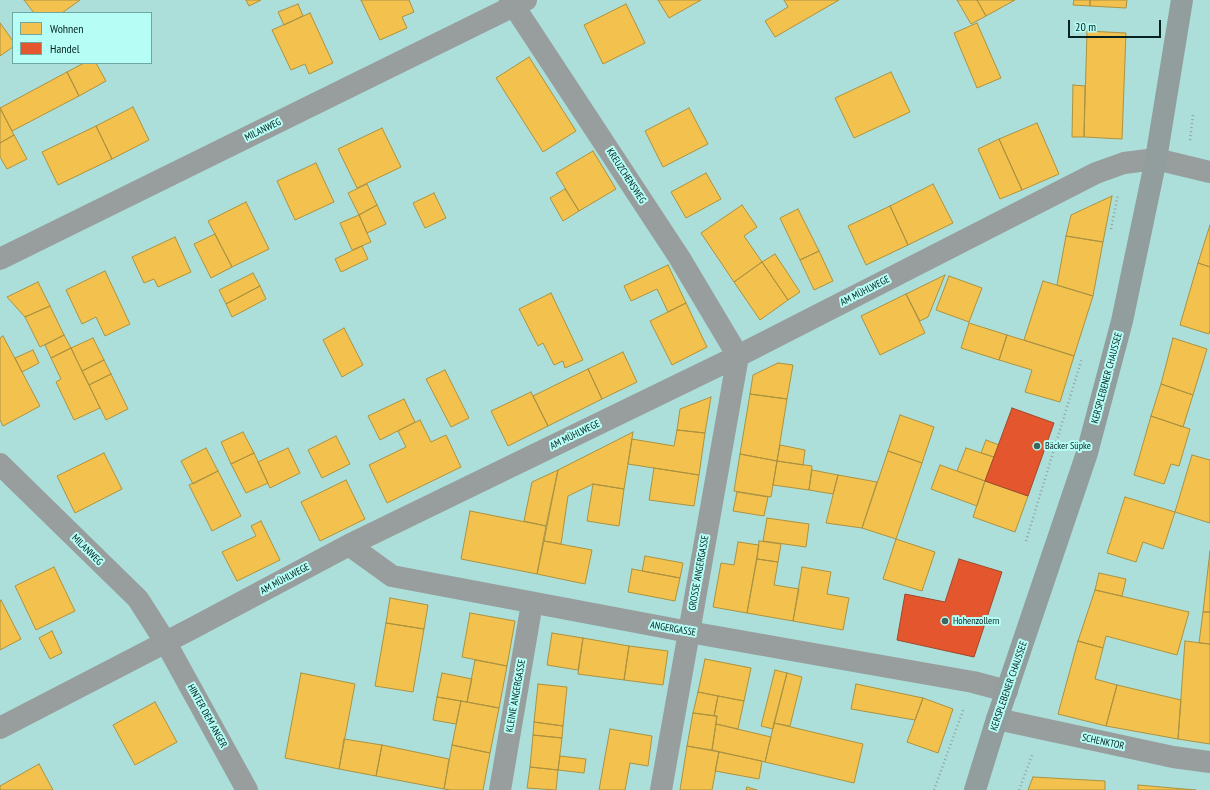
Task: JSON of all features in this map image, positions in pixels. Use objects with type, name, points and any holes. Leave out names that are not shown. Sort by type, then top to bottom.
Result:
[{"type":"main road","name":"KERSPLEBENER CHAUSSEE","points":[[975,790],[997,719],[1086,453],[1122,321],[1156,159],[1182,0]]},
{"type":"street","name":"MILANWEG","points":[[0,259],[517,2]]},
{"type":"street","name":"KREUZCHENSWEG","points":[[517,2],[679,257],[738,356]]},
{"type":"street","name":"AM MÜHLWEGE","points":[[0,728],[349,545],[738,356],[1096,173],[1124,163],[1156,159]]},
{"type":"street","points":[[1156,159],[1210,172]]},
{"type":"street","name":"GROSSE ANGERGASSE","points":[[661,790],[738,356]]},
{"type":"street","name":"MILANWEG","points":[[0,464],[138,599],[166,642]]},
{"type":"street","name":"ANGERGASSE","points":[[349,545],[392,576],[689,632],[973,682],[1007,691]]},
{"type":"street","name":"KLEINE ANGERGASSE","points":[[500,790],[532,603]]},
{"type":"street","name":"HINTER DEM ANGER","points":[[166,642],[247,790]]},
{"type":"street","name":"SCHENKTOR","points":[[997,719],[1173,757],[1210,762]]},
{"type":"path","points":[[1111,231],[1124,163]]},
{"type":"path","points":[[1025,544],[1083,352]]},
{"type":"path","points":[[934,790],[973,682]]},
{"type":"path","points":[[1019,790],[1041,729]]},
{"type":"building: Wohnen","points":[[24,0],[80,0],[63,12],[33,12]]},
{"type":"building: Wohnen","points":[[246,0],[261,0],[249,6]]},
{"type":"building: Wohnen","points":[[361,0],[409,0],[414,12],[402,17],[407,28],[380,40]]},
{"type":"building: Wohnen","points":[[658,0],[701,0],[669,18]]},
{"type":"building: Wohnen","points":[[784,0],[839,0],[775,37],[765,21],[788,7]]},
{"type":"building: Wohnen","points":[[957,0],[977,0],[986,16],[971,24]]},
{"type":"building: Wohnen","points":[[977,0],[1015,0],[986,16]]},
{"type":"building: Wohnen","points":[[1074,0],[1090,0],[1090,6],[1073,5]]},
{"type":"building: Wohnen","points":[[1090,0],[1127,0],[1126,8],[1090,6]]},
{"type":"building: Wohnen","points":[[298,4],[303,16],[284,25],[278,12]]},
{"type":"building: Wohnen","points":[[626,4],[645,43],[603,64],[584,25]]},
{"type":"building: Wohnen","points":[[310,13],[333,63],[309,74],[305,64],[291,70],[272,30]]},
{"type":"building: Wohnen","points":[[0,23],[12,40],[12,48],[0,56]]},
{"type":"building: Wohnen","points":[[977,23],[1001,78],[977,88],[954,33]]},
{"type":"building: Wohnen","points":[[1087,31],[1126,33],[1122,139],[1084,137]]},
{"type":"building: Wohnen","points":[[529,57],[576,131],[543,152],[496,78]]},
{"type":"building: Wohnen","points":[[82,64],[97,64],[106,81],[79,96],[67,72]]},
{"type":"building: Wohnen","points":[[67,72],[79,96],[12,131],[0,108]]},
{"type":"building: Wohnen","points":[[891,72],[910,112],[854,138],[835,98]]},
{"type":"building: Wohnen","points":[[1073,85],[1085,86],[1084,137],[1072,137]]},
{"type":"building: Wohnen","points":[[133,107],[149,140],[112,159],[96,126]]},
{"type":"building: Wohnen","points":[[0,108],[14,135],[0,143]]},
{"type":"building: Wohnen","points":[[689,108],[708,144],[663,167],[645,131]]},
{"type":"building: Wohnen","points":[[1037,123],[1059,174],[1022,190],[999,139]]},
{"type":"building: Wohnen","points":[[96,126],[112,159],[58,185],[42,152]]},
{"type":"building: Wohnen","points":[[382,128],[401,167],[357,188],[338,149]]},
{"type":"building: Wohnen","points":[[14,135],[27,159],[7,169],[0,157],[0,143]]},
{"type":"building: Wohnen","points":[[999,139],[1022,190],[1000,199],[978,149]]},
{"type":"building: Wohnen","points":[[593,151],[616,189],[579,211],[556,173]]},
{"type":"building: Wohnen","points":[[316,163],[334,202],[295,220],[277,181]]},
{"type":"building: Wohnen","points":[[706,173],[721,199],[686,218],[671,192]]},
{"type":"building: Wohnen","points":[[367,184],[377,205],[359,215],[348,193]]},
{"type":"building: Wohnen","points":[[933,184],[953,223],[908,245],[890,206]]},
{"type":"building: Wohnen","points":[[565,189],[579,211],[563,221],[550,198]]},
{"type":"building: Wohnen","points":[[434,193],[446,218],[425,228],[413,203]]},
{"type":"building: Wohnen","points":[[1112,196],[1103,242],[1066,236],[1071,215]]},
{"type":"building: Wohnen","points":[[246,202],[269,249],[232,267],[208,221]]},
{"type":"building: Wohnen","points":[[377,205],[386,224],[367,233],[359,215]]},
{"type":"building: Wohnen","points":[[742,205],[757,227],[744,236],[762,262],[734,282],[701,233]]},
{"type":"building: Wohnen","points":[[890,206],[908,245],[866,265],[848,226]]},
{"type":"building: Wohnen","points":[[798,209],[819,251],[800,260],[780,218]]},
{"type":"building: Wohnen","points":[[359,215],[371,242],[352,250],[340,223]]},
{"type":"building: Wohnen","points":[[1210,225],[1210,267],[1198,263]]},
{"type":"building: Wohnen","points":[[215,234],[232,267],[211,278],[194,244]]},
{"type":"building: Wohnen","points":[[1066,236],[1103,242],[1093,296],[1057,285]]},
{"type":"building: Wohnen","points":[[175,237],[191,272],[158,287],[154,279],[144,283],[132,257]]},
{"type":"building: Wohnen","points":[[362,246],[368,259],[341,272],[335,259]]},
{"type":"building: Wohnen","points":[[819,251],[833,281],[814,290],[800,260]]},
{"type":"building: Wohnen","points":[[775,254],[800,292],[788,300],[762,262]]},
{"type":"building: Wohnen","points":[[762,262],[788,300],[760,320],[734,282]]},
{"type":"building: Wohnen","points":[[1198,263],[1210,267],[1209,334],[1180,325]]},
{"type":"building: Wohnen","points":[[668,265],[686,303],[668,312],[657,289],[631,301],[624,286]]},
{"type":"building: Wohnen","points":[[105,271],[130,324],[105,336],[96,317],[82,324],[66,290]]},
{"type":"building: Wohnen","points":[[253,273],[260,286],[226,304],[219,290]]},
{"type":"building: Wohnen","points":[[945,275],[928,317],[920,321],[906,294]]},
{"type":"building: Wohnen","points":[[949,276],[982,288],[969,322],[936,310]]},
{"type":"building: Wohnen","points":[[1043,281],[1093,296],[1074,356],[1024,340]]},
{"type":"building: Wohnen","points":[[38,282],[50,306],[25,317],[7,297]]},
{"type":"building: Wohnen","points":[[260,286],[266,299],[232,317],[226,304]]},
{"type":"building: Wohnen","points":[[551,293],[583,360],[565,368],[563,361],[554,365],[543,343],[538,346],[519,309]]},
{"type":"building: Wohnen","points":[[906,294],[925,333],[880,355],[861,316]]},
{"type":"building: Wohnen","points":[[686,303],[707,347],[672,365],[650,321]]},
{"type":"building: Wohnen","points":[[50,306],[64,335],[40,347],[25,317]]},
{"type":"building: Wohnen","points":[[969,323],[1007,335],[999,360],[961,348]]},
{"type":"building: Wohnen","points":[[344,328],[363,365],[342,377],[323,340]]},
{"type":"building: Wohnen","points":[[64,335],[71,348],[51,358],[45,345]]},
{"type":"building: Wohnen","points":[[1007,335],[1074,356],[1060,402],[1025,392],[1032,370],[999,360]]},
{"type":"building: Wohnen","points":[[3,336],[40,406],[3,426],[0,420],[0,338]]},
{"type":"building: Wohnen","points":[[93,338],[104,360],[82,371],[71,348]]},
{"type":"building: Wohnen","points":[[1173,338],[1207,349],[1193,395],[1161,384]]},
{"type":"building: Wohnen","points":[[71,348],[100,408],[74,420],[56,382],[61,379],[51,358]]},
{"type":"building: Wohnen","points":[[33,350],[39,363],[22,372],[15,358]]},
{"type":"building: Wohnen","points":[[623,352],[637,382],[602,399],[588,369]]},
{"type":"building: Wohnen","points":[[104,360],[111,374],[89,385],[82,371]]},
{"type":"building: Wohnen","points":[[778,363],[793,365],[787,399],[750,394],[753,375]]},
{"type":"building: Wohnen","points":[[588,369],[602,399],[548,426],[533,396]]},
{"type":"building: Wohnen","points":[[445,370],[469,418],[451,427],[426,379]]},
{"type":"building: Wohnen","points":[[111,374],[128,409],[106,420],[89,385]]},
{"type":"building: Wohnen","points":[[1161,384],[1193,395],[1183,427],[1151,416]]},
{"type":"building: Wohnen","points":[[531,392],[548,426],[508,446],[491,411]]},
{"type":"building: Wohnen","points":[[750,394],[787,399],[777,461],[740,454]]},
{"type":"building: Wohnen","points":[[711,397],[705,433],[677,430],[680,409]]},
{"type":"building: Wohnen","points":[[404,399],[415,422],[380,440],[368,416]]},
{"type":"building: Wohnen","points":[[900,415],[934,427],[922,463],[888,451]]},
{"type":"building: Wohnen","points":[[1151,416],[1190,429],[1179,466],[1171,464],[1164,484],[1134,475]]},
{"type":"building: Wohnen","points":[[420,420],[431,442],[446,435],[461,467],[387,503],[369,465],[406,447],[398,431]]},
{"type":"building: Wohnen","points":[[677,430],[705,433],[699,475],[628,464],[632,439],[674,446]]},
{"type":"building: Wohnen","points":[[243,432],[254,453],[231,464],[221,442]]},
{"type":"building: Wohnen","points":[[633,432],[624,489],[593,484],[568,496],[561,544],[544,541],[558,470]]},
{"type":"building: Wohnen","points":[[336,436],[350,464],[322,478],[308,450]]},
{"type":"building: Wohnen","points":[[986,440],[999,445],[994,457],[981,453]]},
{"type":"building: Wohnen","points":[[780,445],[805,450],[803,465],[777,461]]},
{"type":"building: Wohnen","points":[[206,448],[218,471],[193,484],[181,461]]},
{"type":"building: Wohnen","points":[[288,448],[300,473],[270,488],[258,462]]},
{"type":"building: Wohnen","points":[[966,448],[994,457],[985,481],[957,471]]},
{"type":"building: Wohnen","points":[[888,451],[922,463],[896,539],[862,528]]},
{"type":"building: Wohnen","points":[[104,453],[122,489],[75,513],[57,476]]},
{"type":"building: Wohnen","points":[[254,453],[268,483],[246,493],[231,464]]},
{"type":"building: Wohnen","points":[[740,454],[777,461],[771,497],[734,491]]},
{"type":"building: Wohnen","points":[[1192,455],[1210,460],[1210,523],[1175,512]]},
{"type":"building: Wohnen","points":[[777,461],[812,466],[809,490],[773,485]]},
{"type":"building: Wohnen","points":[[940,465],[985,481],[977,506],[931,489]]},
{"type":"building: Wohnen","points":[[654,468],[699,475],[694,506],[649,500]]},
{"type":"building: Wohnen","points":[[558,470],[546,526],[524,521],[532,482]]},
{"type":"building: Wohnen","points":[[812,470],[838,475],[833,494],[809,490]]},
{"type":"building: Wohnen","points":[[218,471],[241,516],[212,531],[189,485]]},
{"type":"building: Wohnen","points":[[838,475],[877,482],[862,528],[826,523]]},
{"type":"building: Wohnen","points":[[346,480],[365,519],[320,541],[301,502]]},
{"type":"building: Wohnen","points":[[985,481],[1028,496],[1015,532],[973,517]]},
{"type":"building: Wohnen","points":[[593,484],[624,489],[619,526],[587,521]]},
{"type":"building: Wohnen","points":[[737,492],[768,497],[764,516],[733,511]]},
{"type":"building: Wohnen","points":[[1125,497],[1175,512],[1163,549],[1143,542],[1136,562],[1107,553]]},
{"type":"building: Wohnen","points":[[470,511],[546,526],[537,574],[461,559]]},
{"type":"building: Wohnen","points":[[767,518],[809,524],[806,547],[763,541]]},
{"type":"building: Wohnen","points":[[261,521],[280,560],[237,581],[222,552],[256,536],[251,526]]},
{"type":"building: Wohnen","points":[[896,539],[935,552],[922,591],[883,579]]},
{"type":"building: Wohnen","points":[[544,541],[592,550],[585,584],[537,574]]},
{"type":"building: Wohnen","points":[[759,541],[781,544],[778,562],[757,559]]},
{"type":"building: Wohnen","points":[[738,542],[759,545],[747,613],[713,607],[721,563],[734,565]]},
{"type":"building: Wohnen","points":[[1210,551],[1210,612],[1203,612]]},
{"type":"building: Wohnen","points":[[645,556],[683,563],[680,578],[642,571]]},
{"type":"building: Wohnen","points":[[757,559],[778,562],[774,585],[799,589],[793,621],[747,613]]},
{"type":"building: Wohnen","points":[[54,567],[75,611],[36,630],[15,586]]},
{"type":"building: Wohnen","points":[[802,567],[831,572],[827,594],[849,598],[843,630],[793,621]]},
{"type":"building: Wohnen","points":[[632,569],[680,578],[675,601],[628,592]]},
{"type":"building: Wohnen","points":[[1099,573],[1126,579],[1122,596],[1095,590]]},
{"type":"building: Wohnen","points":[[1095,590],[1189,612],[1177,655],[1106,636],[1103,648],[1078,641]]},
{"type":"building: Wohnen","points":[[390,598],[428,605],[424,629],[386,623]]},
{"type":"building: Wohnen","points":[[1,600],[21,639],[0,650],[0,601]]},
{"type":"building: Wohnen","points":[[1203,612],[1210,612],[1210,644],[1199,643]]},
{"type":"building: Wohnen","points":[[470,613],[515,621],[507,666],[462,657]]},
{"type":"building: Wohnen","points":[[386,623],[424,629],[413,692],[375,686]]},
{"type":"building: Wohnen","points":[[52,631],[62,653],[50,659],[39,638]]},
{"type":"building: Wohnen","points":[[552,633],[583,638],[578,670],[547,665]]},
{"type":"building: Wohnen","points":[[583,638],[629,646],[624,680],[578,674]]},
{"type":"building: Wohnen","points":[[1078,641],[1103,648],[1095,679],[1117,685],[1106,726],[1058,714]]},
{"type":"building: Wohnen","points":[[1185,641],[1210,644],[1210,744],[1178,739]]},
{"type":"building: Wohnen","points":[[629,646],[668,651],[663,685],[624,680]]},
{"type":"building: Wohnen","points":[[705,659],[751,668],[744,701],[698,692]]},
{"type":"building: Wohnen","points":[[475,660],[507,666],[499,708],[467,702]]},
{"type":"building: Wohnen","points":[[775,670],[787,673],[773,729],[761,726]]},
{"type":"building: Wohnen","points":[[301,673],[355,684],[339,769],[285,758]]},
{"type":"building: Wohnen","points":[[442,673],[472,679],[467,702],[437,697]]},
{"type":"building: Wohnen","points":[[787,673],[802,677],[790,726],[774,723]]},
{"type":"building: Wohnen","points":[[538,684],[567,687],[563,726],[534,722]]},
{"type":"building: Wohnen","points":[[856,684],[923,698],[915,720],[851,709]]},
{"type":"building: Wohnen","points":[[1117,685],[1181,700],[1178,739],[1106,726]]},
{"type":"building: Wohnen","points":[[698,692],[718,696],[714,716],[693,713]]},
{"type":"building: Wohnen","points":[[718,696],[744,701],[738,729],[716,724],[717,716],[714,716]]},
{"type":"building: Wohnen","points":[[437,697],[461,701],[456,724],[433,720]]},
{"type":"building: Wohnen","points":[[923,698],[953,709],[938,753],[907,742]]},
{"type":"building: Wohnen","points":[[461,701],[499,708],[490,753],[452,745]]},
{"type":"building: Wohnen","points":[[155,702],[177,742],[135,765],[113,725]]},
{"type":"building: Wohnen","points":[[693,713],[717,716],[712,750],[687,746]]},
{"type":"building: Wohnen","points":[[534,722],[563,726],[562,738],[533,735]]},
{"type":"building: Wohnen","points":[[774,723],[863,744],[854,783],[765,762]]},
{"type":"building: Wohnen","points":[[716,724],[771,737],[765,762],[712,750]]},
{"type":"building: Wohnen","points":[[610,729],[652,736],[648,766],[630,763],[625,790],[599,790]]},
{"type":"building: Wohnen","points":[[533,735],[562,738],[558,770],[530,767]]},
{"type":"building: Wohnen","points":[[344,739],[382,745],[376,776],[339,769]]},
{"type":"building: Wohnen","points":[[382,745],[449,759],[444,789],[376,776]]},
{"type":"building: Wohnen","points":[[452,745],[490,753],[483,790],[444,789]]},
{"type":"building: Wohnen","points":[[687,746],[719,752],[712,790],[680,790]]},
{"type":"building: Wohnen","points":[[719,752],[762,761],[759,779],[715,771]]},
{"type":"building: Wohnen","points":[[560,756],[586,759],[584,773],[558,770]]},
{"type":"building: Wohnen","points":[[39,764],[53,790],[0,790],[0,786]]},
{"type":"building: Wohnen","points":[[530,767],[558,770],[556,790],[527,788]]},
{"type":"building: Wohnen","points":[[1033,777],[1105,781],[1105,790],[1028,790]]},
{"type":"building: Wohnen","points":[[1138,785],[1196,790],[1138,790]]},
{"type":"building: Wohnen","points":[[747,787],[757,790],[746,790]]},
{"type":"building: Handel","points":[[1012,408],[1054,423],[1028,496],[985,481]]},
{"type":"building: Handel","points":[[959,559],[1002,572],[974,657],[897,640],[905,594],[945,602]]},
{"type":"place","name":"Bäcker Süpke","points":[[1037,446]]},
{"type":"place","name":"Hohenzollern","points":[[945,621]]}]
